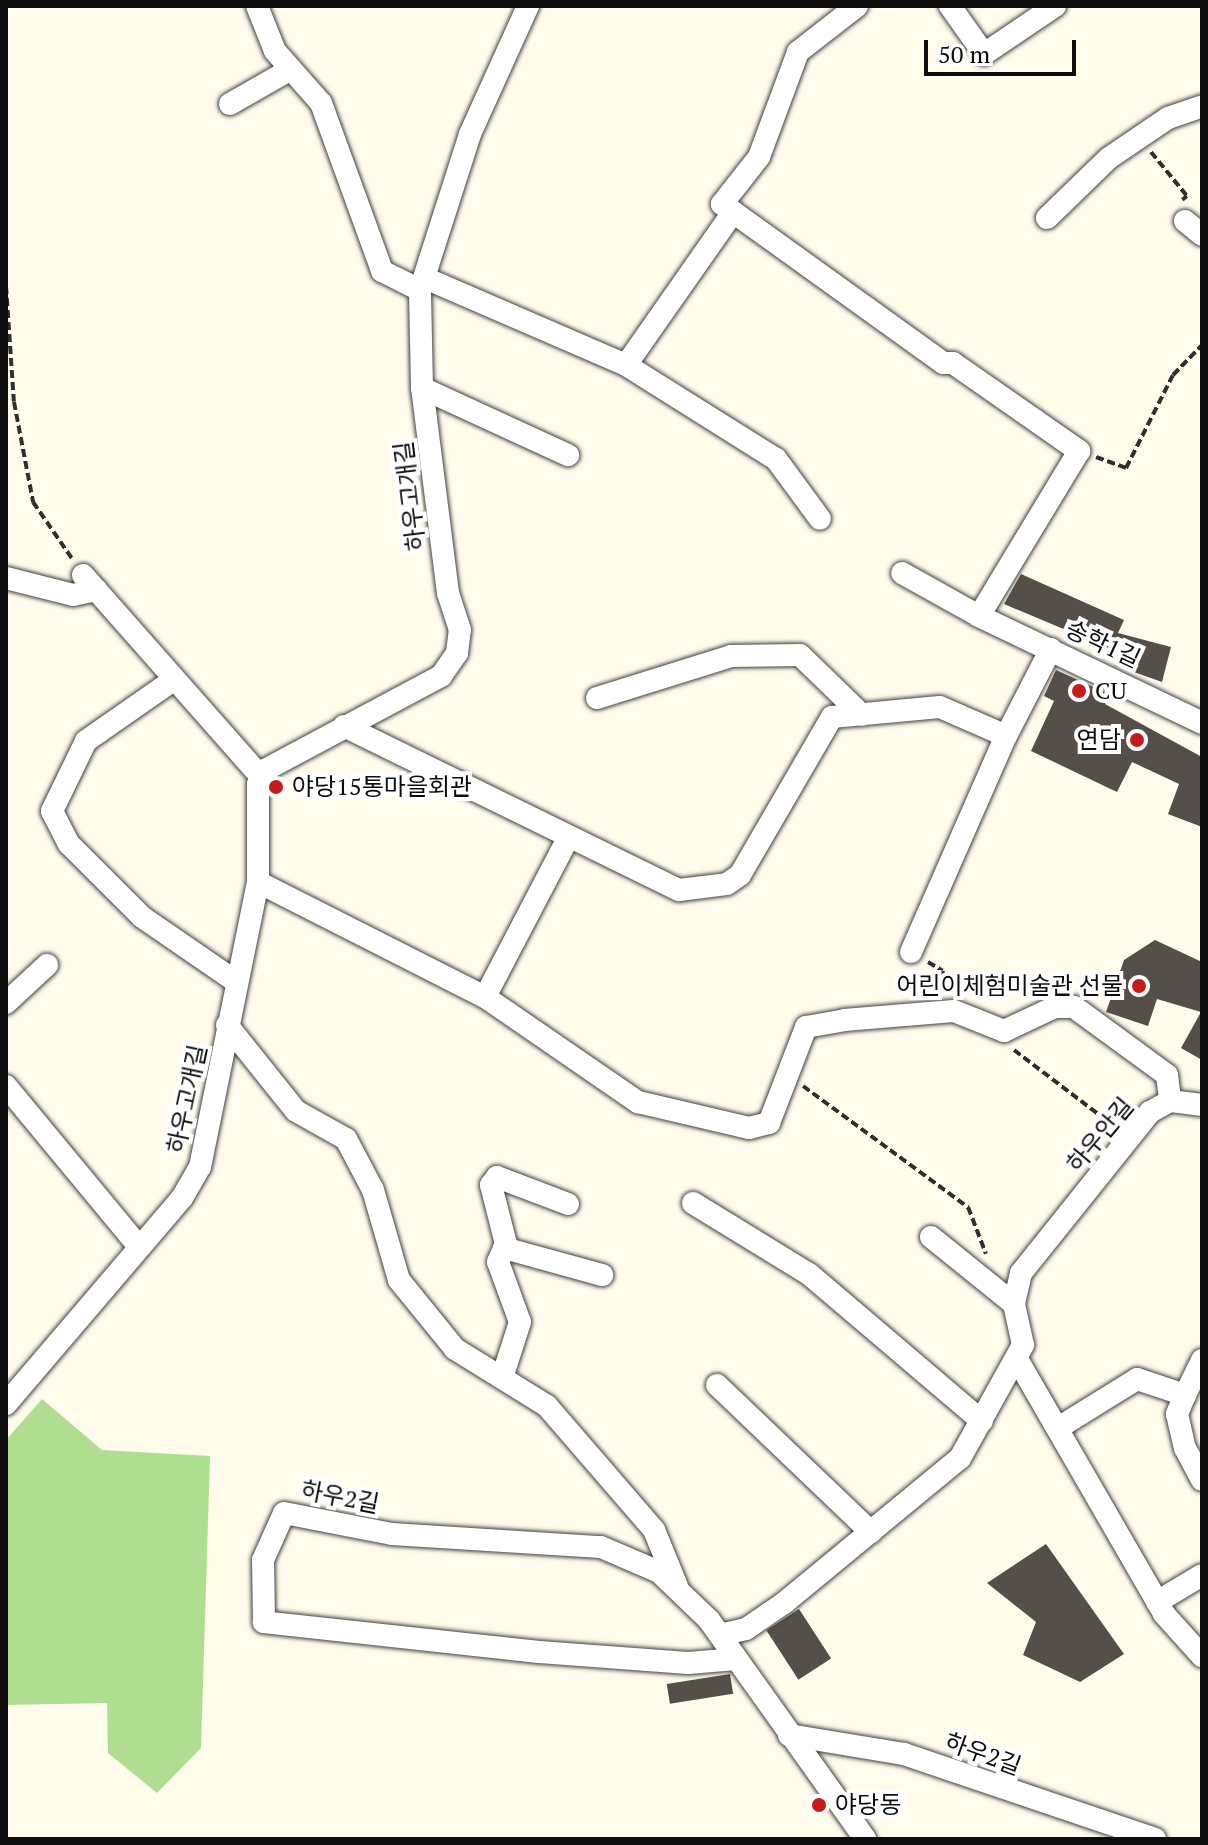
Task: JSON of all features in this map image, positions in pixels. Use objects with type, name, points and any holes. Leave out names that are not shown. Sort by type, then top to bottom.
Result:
[{"type":"street","points":[[257,6],[275,51],[321,103],[382,271],[499,307],[626,365],[776,459],[820,519]]},
{"type":"street","name":"하우고개길","points":[[6,1404],[139,1247],[200,1167],[235,981],[258,882],[261,777],[344,726],[441,676],[457,653],[460,630],[448,593],[422,388],[422,284],[470,134],[528,6]]},
{"type":"street","points":[[857,6],[798,52],[759,157],[722,204],[1079,451],[979,616]]},
{"type":"street","points":[[950,6],[984,54],[1055,6]]},
{"type":"street","points":[[230,104],[291,69]]},
{"type":"street","points":[[1047,218],[1139,138],[1202,106]]},
{"type":"street","points":[[626,365],[733,212]]},
{"type":"street","points":[[422,388],[568,455]]},
{"type":"street","name":"송학1길","points":[[902,573],[979,616],[1202,723]]},
{"type":"street","points":[[6,578],[73,595],[89,582],[172,681],[261,777]]},
{"type":"street","points":[[911,952],[1006,736],[1051,649]]},
{"type":"street","points":[[597,698],[731,656],[800,655],[862,715]]},
{"type":"street","points":[[172,681],[86,741],[52,811],[69,844],[142,917],[235,981]]},
{"type":"street","points":[[344,726],[679,890],[727,884],[740,875],[832,717],[940,707],[1006,736]]},
{"type":"street","points":[[485,997],[568,838]]},
{"type":"street","points":[[258,882],[485,997],[638,1102],[705,1122],[749,1128],[769,1123],[785,1073],[806,1027],[954,1011],[1004,1031]]},
{"type":"street","points":[[6,1003],[47,965]]},
{"type":"street","name":"하우안길","points":[[1004,1031],[1055,1007],[1074,1007],[1146,1054],[1167,1075],[1170,1101],[1150,1112],[1021,1273],[1007,1299]]},
{"type":"street","points":[[227,1025],[296,1111],[346,1139],[373,1190],[399,1280],[455,1349],[547,1406],[654,1530],[679,1591]]},
{"type":"street","points":[[6,1086],[139,1247]]},
{"type":"street","points":[[1170,1101],[1202,1105]]},
{"type":"street","points":[[502,1378],[520,1322],[498,1262],[504,1248],[491,1185],[497,1177],[568,1204]]},
{"type":"street","points":[[693,1203],[809,1274],[982,1421]]},
{"type":"street","points":[[720,1635],[746,1629],[960,1458],[1017,1359],[1023,1345],[1007,1299],[931,1237]]},
{"type":"street","points":[[504,1248],[602,1275]]},
{"type":"street","points":[[1017,1359],[1157,1602],[1202,1656]]},
{"type":"street","points":[[1202,1360],[1177,1414],[1185,1448],[1202,1480]]},
{"type":"street","points":[[1058,1428],[1137,1379],[1185,1395]]},
{"type":"street","points":[[717,1385],[871,1532]]},
{"type":"street","name":"하우2길","points":[[736,1659],[688,1663],[539,1652],[264,1622],[263,1560],[284,1513],[407,1535],[601,1547],[659,1572],[720,1635],[865,1839]]},
{"type":"street","points":[[1157,1602],[1202,1575]]},
{"type":"street","name":"하우2길","points":[[789,1735],[904,1754],[1155,1839]]},
{"type":"path","points":[[1139,138],[1187,196],[1186,221]]},
{"type":"path","points":[[6,286],[14,402],[33,502],[89,582]]},
{"type":"path","points":[[1079,451],[1126,468],[1173,375],[1202,345]]},
{"type":"path","points":[[911,952],[943,971],[941,993],[954,1011]]},
{"type":"path","points":[[1004,1031],[1007,1045],[1130,1138]]},
{"type":"path","points":[[785,1073],[968,1207],[1007,1299]]},
{"type":"green space","points":[[42,1399],[102,1450],[210,1456],[201,1748],[157,1793],[108,1753],[107,1703],[6,1705],[6,1440]]},
{"type":"building","points":[[1021,574],[1124,620],[1118,633],[1171,647],[1162,682],[1114,665],[1118,652],[1004,604]]},
{"type":"building","points":[[1056,670],[1109,694],[1105,704],[1202,757],[1202,827],[1168,814],[1179,784],[1132,762],[1117,792],[1031,751],[1054,701],[1044,696]]},
{"type":"building","points":[[1155,940],[1202,962],[1202,1060],[1181,1048],[1201,1012],[1157,999],[1148,1026],[1106,1012],[1124,960]]},
{"type":"building","points":[[1046,1544],[1124,1654],[1080,1682],[1023,1655],[1036,1622],[987,1583]]},
{"type":"building","points":[[799,1609],[831,1658],[798,1680],[766,1630]]},
{"type":"building","points":[[730,1674],[733,1694],[670,1704],[667,1684]]},
{"type":"place","name":"CU","points":[[1079,691]]},
{"type":"place","name":"연담","points":[[1137,740]]},
{"type":"place","name":"야당15통마을회관","points":[[276,787]]},
{"type":"place","name":"어린이체험미술관 선물","points":[[1139,986]]},
{"type":"place","name":"야당동","points":[[819,1805]]}]
